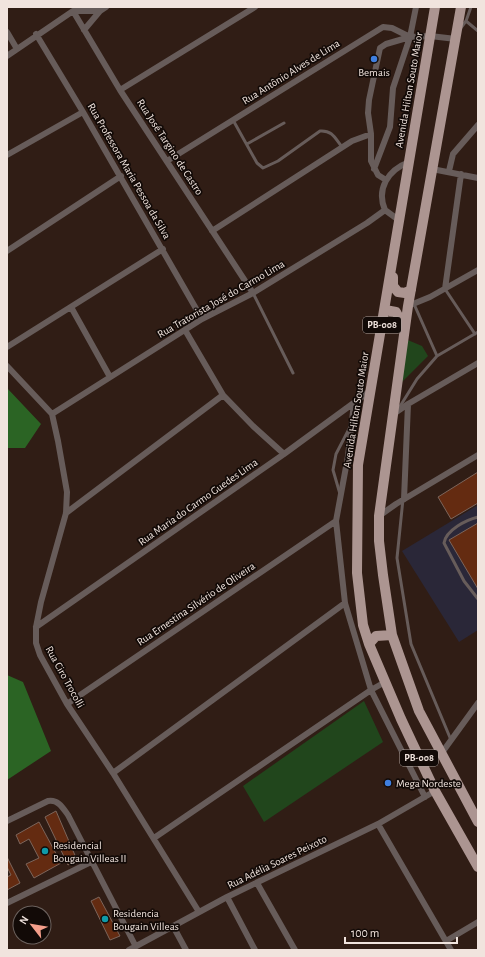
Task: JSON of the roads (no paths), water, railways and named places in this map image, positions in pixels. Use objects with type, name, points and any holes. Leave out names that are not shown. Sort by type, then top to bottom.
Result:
[{"type":"main road","name":"Avenida Hilton Souto Maior","points":[[435,7],[358,465],[357,573],[363,626],[369,644],[435,791],[478,867]]},
{"type":"main road","name":"PB-008","points":[[461,7],[410,290],[411,304],[404,327],[395,413],[379,516],[379,541],[392,635],[419,711],[478,822]]},
{"type":"main road","points":[[392,270],[395,290],[402,293],[410,290]]},
{"type":"main road","points":[[384,310],[396,312],[404,327]]},
{"type":"main road","points":[[369,644],[376,636],[392,635]]},
{"type":"street","points":[[120,90],[256,7]]},
{"type":"street","points":[[374,169],[390,127],[394,88],[410,37],[416,7]]},
{"type":"street","points":[[7,56],[36,34],[73,10],[103,8]]},
{"type":"street","points":[[84,30],[103,8]]},
{"type":"street","name":"Rua José Targino de Castro","points":[[73,10],[120,90],[253,293]]},
{"type":"street","name":"Rua Antônio Alves de Lima","points":[[167,161],[383,27],[392,28],[410,37],[456,34]]},
{"type":"street","points":[[7,32],[17,49]]},
{"type":"street","name":"Rua Professora Maria Pessoa da Silva","points":[[36,34],[121,176],[202,319]]},
{"type":"street","points":[[386,180],[374,169],[371,161],[371,134],[368,106],[380,48],[386,44],[410,37]]},
{"type":"street","points":[[7,155],[83,112]]},
{"type":"street","points":[[449,171],[453,154],[478,125]]},
{"type":"street","points":[[212,231],[342,147],[362,136],[371,134]]},
{"type":"street","points":[[400,221],[385,210],[381,200],[382,190],[386,180],[393,171],[401,165],[409,162]]},
{"type":"street","points":[[432,169],[449,171],[478,178]]},
{"type":"street","points":[[445,289],[461,174]]},
{"type":"street","points":[[7,251],[121,176]]},
{"type":"street","name":"Rua Tratorista José do Carmo Lima","points":[[52,414],[202,319],[253,293],[367,223],[385,210]]},
{"type":"street","points":[[7,347],[163,249]]},
{"type":"street","points":[[411,304],[445,289],[478,270]]},
{"type":"street","points":[[71,307],[110,377]]},
{"type":"street","points":[[185,330],[223,395],[253,426],[284,454]]},
{"type":"street","points":[[395,413],[478,363]]},
{"type":"street","points":[[7,366],[52,414]]},
{"type":"street","name":"Rua Maria do Carmo Guedes Lima","points":[[36,627],[284,454],[370,391]]},
{"type":"street","points":[[66,513],[223,395]]},
{"type":"street","name":"Avenida Hilton Souto Maior","points":[[354,403],[341,497],[336,520],[345,602],[371,690],[425,797]]},
{"type":"street","points":[[404,499],[408,404]]},
{"type":"street","name":"Rua Ciro Trocolli","points":[[52,414],[67,492],[66,513],[41,602],[36,627],[36,643],[40,655],[67,704],[114,773],[199,912]]},
{"type":"street","points":[[379,516],[404,499],[478,455]]},
{"type":"street","name":"Rua Ernestina Silvério de Oliveira","points":[[67,704],[336,520]]},
{"type":"street","points":[[114,773],[345,602]]},
{"type":"street","points":[[154,838],[371,690],[385,682]]},
{"type":"street","points":[[441,754],[478,703]]},
{"type":"street","name":"Rua Adélia Soares Peixoto","points":[[129,950],[135,945],[227,897],[378,824],[435,791]]},
{"type":"street","points":[[7,821],[52,800],[60,804],[68,815],[135,945]]},
{"type":"street","points":[[378,824],[451,950]]},
{"type":"street","points":[[7,903],[91,862]]},
{"type":"street","points":[[257,883],[295,950]]},
{"type":"street","points":[[227,897],[255,950]]},
{"type":"street","points":[[446,941],[478,922]]},
{"type":"street","points":[[173,926],[186,950]]},
{"type":"lane","points":[[456,34],[466,21],[471,7]]},
{"type":"lane","points":[[466,21],[478,30]]},
{"type":"lane","points":[[233,120],[262,168],[278,161],[320,131],[327,130],[332,133],[342,147]]},
{"type":"lane","points":[[247,144],[284,123]]},
{"type":"lane","points":[[395,413],[417,379],[437,356],[476,333],[445,289]]},
{"type":"lane","points":[[253,293],[293,373]]},
{"type":"lane","points":[[411,304],[437,356]]},
{"type":"lane","points":[[341,497],[333,470],[336,454],[352,422]]},
{"type":"lane","points":[[404,499],[397,558],[411,644],[451,740]]},
{"type":"lane","points":[[478,516],[450,532],[445,537],[444,543],[464,581],[478,599]]},
{"type":"place","name":"Bemais","points":[[374,59]]},
{"type":"place","name":"Mega Nordeste","points":[[388,783]]},
{"type":"place","name":"Residencial Bougain Villeas II","points":[[45,851]]},
{"type":"place","name":"Residencia Bougain Villeas","points":[[105,919]]}]
